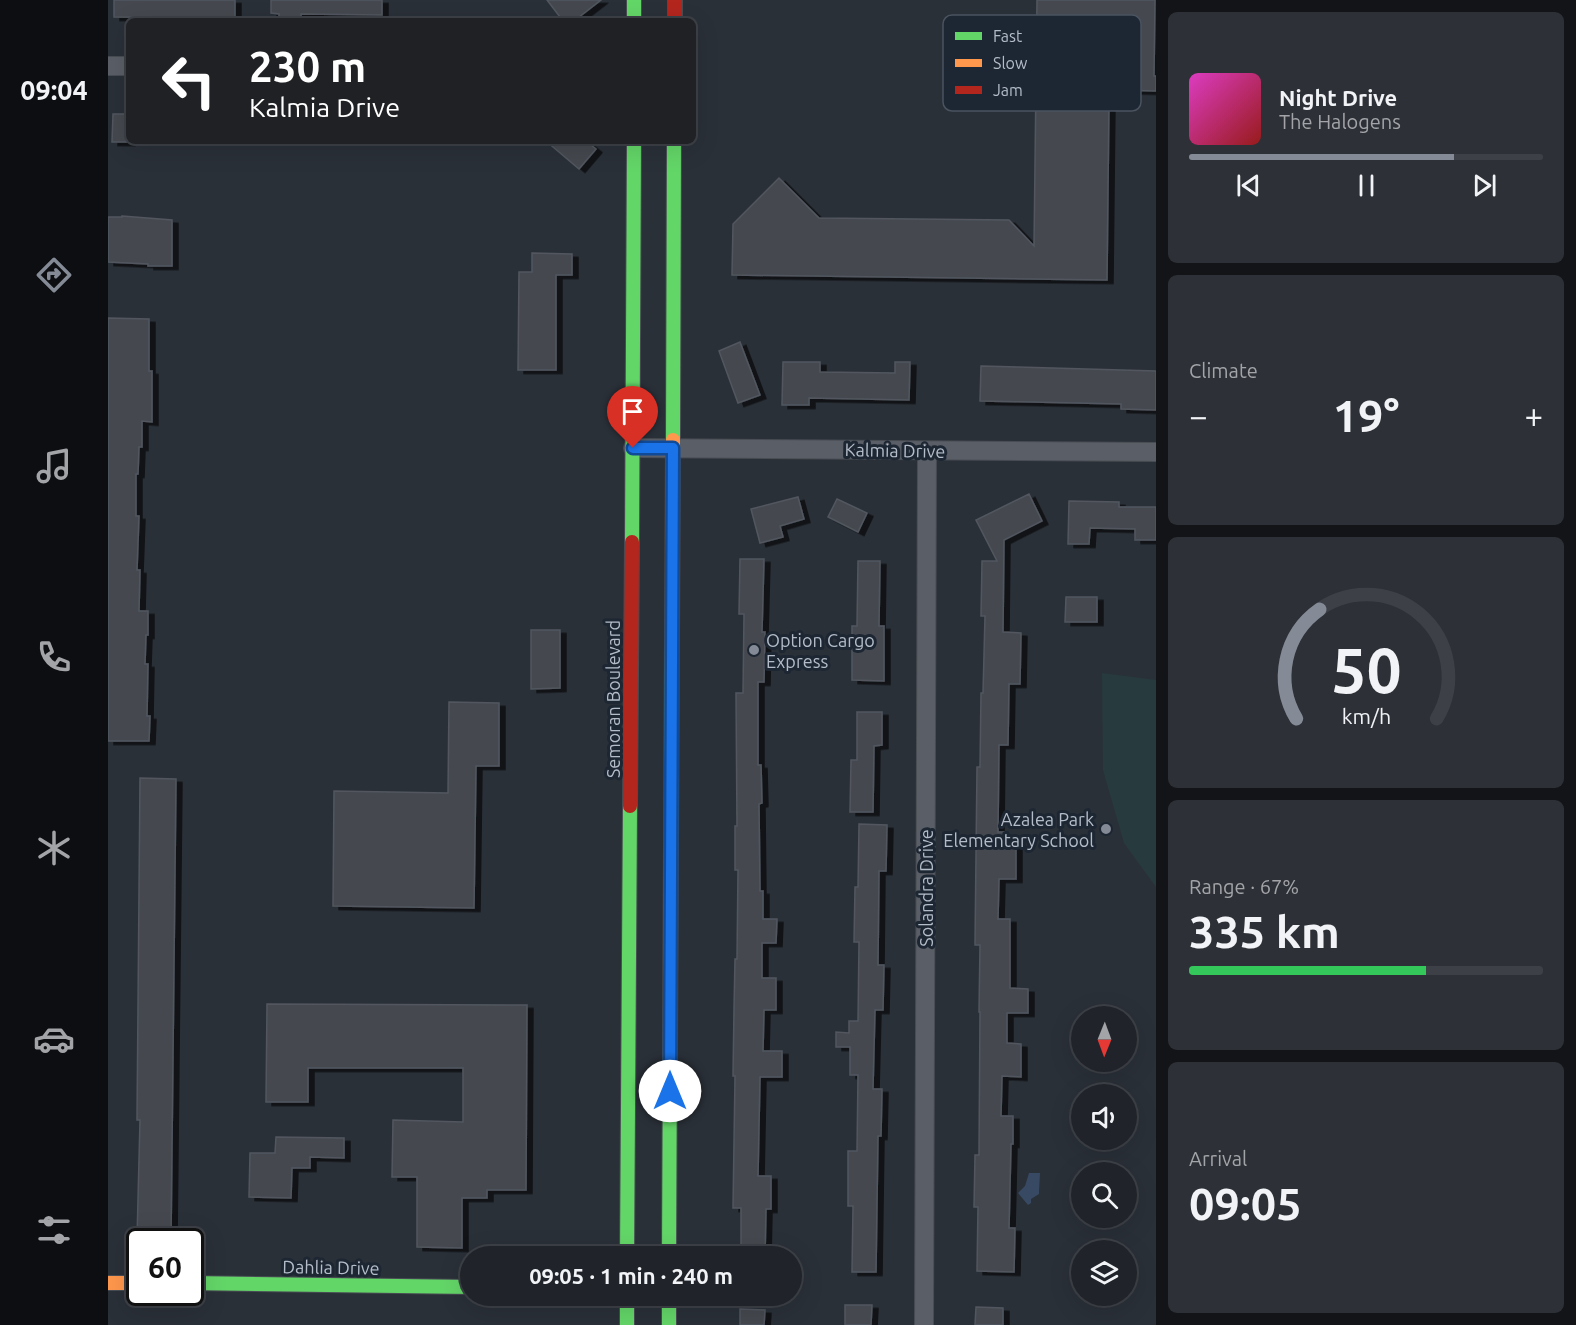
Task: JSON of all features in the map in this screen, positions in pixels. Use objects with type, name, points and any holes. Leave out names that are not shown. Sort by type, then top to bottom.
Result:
[{"type":"main road","points":[[634,0],[634,18]]},
{"type":"main road","points":[[675,0],[675,18]]},
{"type":"main road","name":"Semoran Boulevard","points":[[627,1246],[634,144]]},
{"type":"main road","points":[[669,1246],[674,144]]},
{"type":"main road","points":[[108,1282],[126,1283]]},
{"type":"main road","name":"Dahlia Drive","points":[[204,1283],[460,1287]]},
{"type":"main road","points":[[627,1306],[627,1325]]},
{"type":"main road","points":[[669,1306],[669,1325]]},
{"type":"street","points":[[108,66],[126,66]]},
{"type":"street","name":"Kalmia Drive","points":[[633,448],[1156,452]]},
{"type":"street","name":"Solandra Drive","points":[[924,1325],[927,451]]},
{"type":"green space","points":[[1102,673],[1156,680],[1156,887],[1124,843],[1103,770]]},
{"type":"water","points":[[1029,1173],[1040,1173],[1039,1194],[1031,1199],[1028,1205],[1018,1193],[1025,1186]]},
{"type":"building","points":[[114,0],[235,0],[235,18],[114,17]]},
{"type":"building","points":[[271,0],[382,0],[382,15],[301,14],[301,18],[279,18],[279,14],[271,13]]},
{"type":"building","points":[[547,0],[601,0],[578,18],[561,18]]},
{"type":"building","points":[[1037,0],[1155,0],[1154,76],[1156,76],[1156,91],[1141,91],[1141,15],[1037,15]]},
{"type":"building","points":[[1036,111],[1109,111],[1107,280],[732,275],[733,224],[779,178],[819,218],[1009,220],[1034,246]]},
{"type":"building","points":[[113,114],[126,114],[126,142],[112,142]]},
{"type":"building","points":[[550,144],[590,144],[596,149],[579,169]]},
{"type":"building","points":[[108,217],[172,220],[172,266],[108,262]]},
{"type":"building","points":[[532,253],[572,254],[572,275],[556,275],[556,370],[518,370],[519,272],[532,272]]},
{"type":"building","points":[[108,318],[149,319],[152,422],[142,421],[142,447],[139,447],[138,474],[136,474],[136,516],[139,516],[137,570],[140,570],[139,611],[148,611],[145,664],[148,664],[149,741],[108,741]]},
{"type":"building","points":[[740,342],[760,395],[738,403],[719,351]]},
{"type":"building","points":[[783,362],[820,362],[820,372],[895,373],[895,362],[910,362],[909,400],[809,398],[809,405],[782,405]]},
{"type":"building","points":[[981,366],[1156,371],[1156,410],[1121,409],[1121,404],[980,401]]},
{"type":"building","points":[[1029,494],[1042,521],[1004,540],[1003,632],[1021,633],[1020,684],[1009,684],[1008,745],[999,745],[998,832],[1004,832],[1004,844],[1016,844],[1016,879],[999,879],[998,919],[1010,919],[1010,988],[1028,989],[1028,1013],[1007,1013],[1007,1043],[1021,1044],[1021,1077],[1002,1076],[1001,1116],[1013,1116],[1009,1228],[1015,1228],[1014,1272],[977,1271],[978,1207],[974,1207],[975,1155],[979,1155],[980,945],[975,945],[977,767],[980,767],[985,616],[981,616],[982,561],[997,561],[976,520]]},
{"type":"building","points":[[798,497],[804,519],[780,526],[783,537],[760,543],[751,509]]},
{"type":"building","points":[[837,499],[867,513],[858,532],[828,517]]},
{"type":"building","points":[[1069,501],[1119,502],[1119,507],[1156,507],[1156,540],[1135,540],[1135,529],[1090,528],[1089,544],[1068,544]]},
{"type":"building","points":[[740,559],[764,559],[762,632],[765,632],[764,682],[758,682],[758,765],[761,765],[762,803],[759,804],[760,891],[763,891],[763,919],[777,919],[776,943],[762,943],[762,978],[776,978],[776,1010],[764,1010],[763,1051],[782,1051],[782,1077],[760,1077],[758,1176],[771,1176],[771,1209],[766,1209],[765,1246],[741,1246],[741,1208],[733,1208],[735,1076],[733,1076],[738,870],[735,870],[736,693],[743,693],[744,614],[739,614]]},
{"type":"building","points":[[858,561],[880,561],[879,626],[884,626],[884,681],[852,680],[852,626],[857,626]]},
{"type":"building","points":[[1066,597],[1097,597],[1097,622],[1065,622]]},
{"type":"building","points":[[531,630],[560,630],[560,688],[531,689]]},
{"type":"building","points":[[449,702],[499,703],[499,766],[476,766],[474,908],[333,906],[334,791],[448,793]]},
{"type":"building","points":[[857,712],[882,712],[882,745],[874,746],[873,812],[850,812],[851,760],[857,760]]},
{"type":"building","points":[[140,778],[176,779],[171,1228],[137,1228],[140,1120],[137,1120]]},
{"type":"building","points":[[859,824],[887,825],[886,871],[879,871],[878,965],[884,965],[883,1010],[875,1010],[873,1089],[882,1089],[881,1136],[878,1136],[876,1272],[852,1272],[853,1206],[848,1206],[848,1151],[857,1151],[858,1075],[850,1075],[850,1047],[836,1047],[836,1032],[849,1033],[849,1021],[858,1021],[859,942],[854,942]]},
{"type":"building","points":[[267,1004],[527,1005],[526,1190],[487,1190],[487,1198],[462,1198],[462,1246],[460,1248],[417,1247],[417,1177],[392,1177],[393,1120],[463,1122],[463,1068],[308,1068],[308,1102],[266,1102]]},
{"type":"building","points":[[276,1137],[344,1138],[344,1158],[310,1157],[310,1168],[292,1168],[291,1198],[249,1197],[250,1153],[275,1153]]},
{"type":"building","points":[[845,1305],[872,1305],[871,1325],[845,1325]]},
{"type":"building","points":[[976,1307],[1003,1308],[1003,1325],[975,1325]]},
{"type":"building","points":[[740,1309],[765,1310],[764,1325],[740,1325]]},
{"type":"traffic: fast","points":[[634,0],[634,18]]},
{"type":"traffic: fast","points":[[632,542],[634,144]]},
{"type":"traffic: fast","points":[[673,440],[674,144]]},
{"type":"traffic: fast","points":[[669,1246],[672,638]]},
{"type":"traffic: fast","points":[[627,1246],[630,806]]},
{"type":"traffic: fast","points":[[204,1283],[460,1287]]},
{"type":"traffic: fast","points":[[627,1306],[627,1325]]},
{"type":"traffic: fast","points":[[669,1306],[669,1325]]},
{"type":"traffic: slow","points":[[672,638],[673,440]]},
{"type":"traffic: slow","points":[[108,1283],[126,1283]]},
{"type":"traffic: jam","points":[[675,0],[675,18]]},
{"type":"traffic: jam","points":[[630,806],[632,542]]},
{"type":"place","name":"Option Cargo Express","points":[[754,650]]},
{"type":"place","name":"Azalea Park Elementary School","points":[[1106,829]]},
{"type":"route","points":[[633,448],[673,448],[670,1091]]}]
